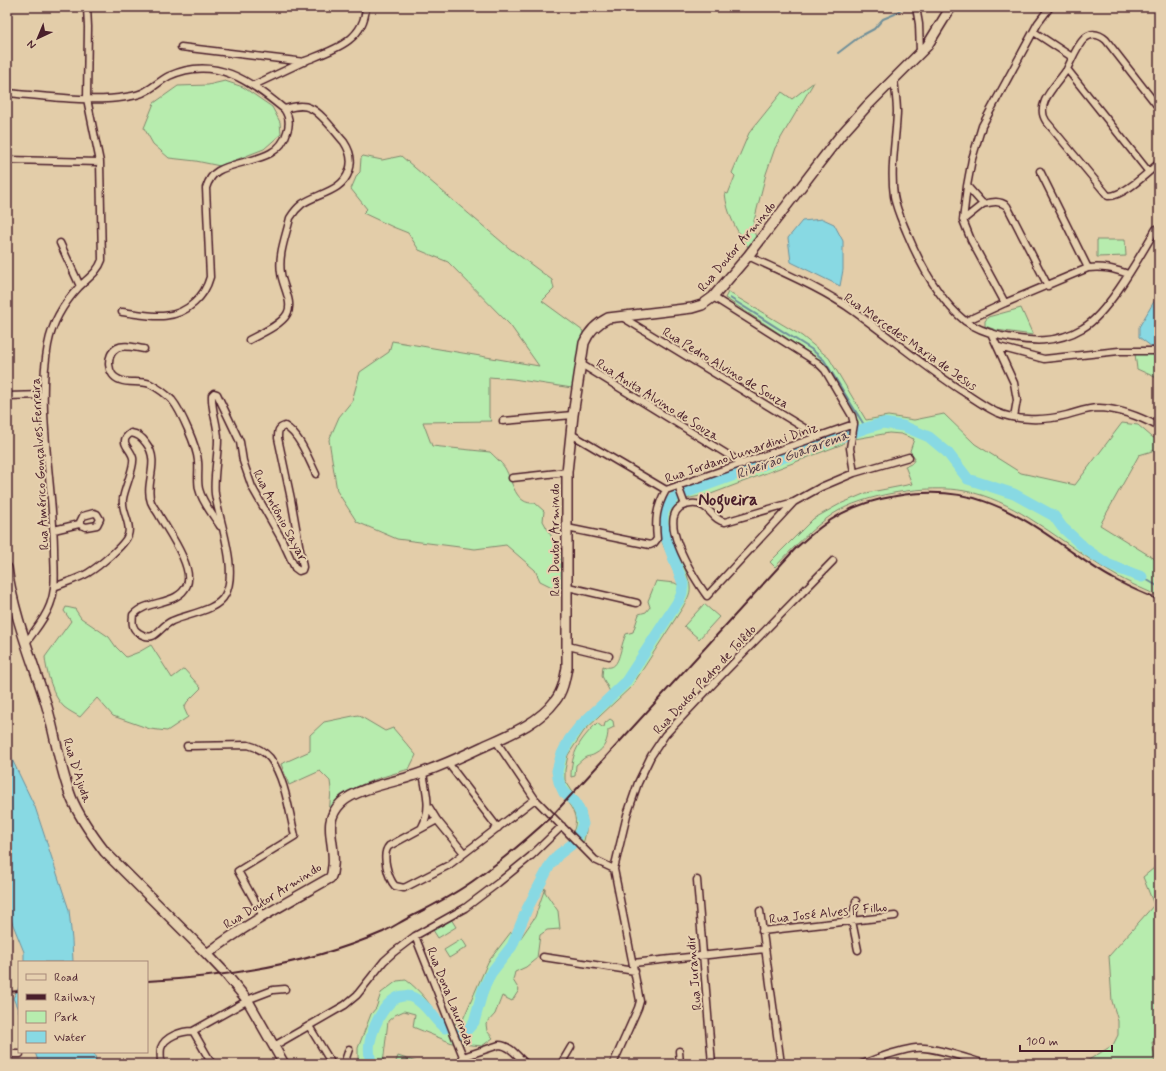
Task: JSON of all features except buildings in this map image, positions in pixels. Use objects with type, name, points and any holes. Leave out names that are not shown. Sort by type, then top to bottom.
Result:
[{"type":"street","name":"Rua Américo Gonçalves Ferreira","points":[[26,643],[42,620],[50,605],[54,587],[54,530],[47,459],[44,395],[45,362],[52,331],[58,316],[80,286],[96,272],[102,260],[100,162],[88,99],[87,7]]},
{"type":"street","points":[[254,86],[347,43],[360,28],[364,20],[366,7]]},
{"type":"street","points":[[916,7],[919,24],[920,53]]},
{"type":"street","name":"Rua Doutor Armindo","points":[[207,954],[228,937],[330,878],[332,875],[334,861],[330,822],[333,813],[342,802],[370,788],[423,773],[496,741],[534,720],[547,710],[556,700],[561,691],[567,666],[568,646],[567,472],[573,415],[584,343],[588,334],[592,328],[608,318],[692,308],[702,305],[713,297],[748,256],[840,136],[894,78],[927,46],[951,7]]},
{"type":"street","points":[[1005,303],[971,240],[963,220],[967,186],[972,159],[982,126],[1038,23],[1050,7]]},
{"type":"street","points":[[1034,32],[1072,57]]},
{"type":"street","points":[[1159,108],[1102,36],[1094,34],[1081,41],[1067,69],[1044,101],[1042,111],[1046,121],[1108,196],[1113,196],[1122,192],[1159,163]]},
{"type":"street","points":[[181,47],[305,62]]},
{"type":"street","points":[[7,93],[88,99],[119,98],[140,94],[176,73],[201,68],[222,70],[241,78],[254,86],[286,111],[289,125],[286,136],[278,148],[266,156],[218,171],[208,182],[206,188],[210,276],[206,291],[184,311],[168,316],[122,312]]},
{"type":"street","points":[[1067,69],[1148,171]]},
{"type":"street","points":[[894,78],[896,111],[894,196],[899,215],[928,277],[945,300],[966,321],[991,333],[1031,341],[1051,340],[1067,336],[1084,328],[1098,315],[1128,274],[1156,229]]},
{"type":"street","points":[[249,340],[283,320],[289,311],[289,304],[280,272],[280,256],[290,218],[303,203],[338,186],[348,175],[350,168],[351,161],[348,147],[314,110],[304,106],[294,106],[286,111]]},
{"type":"street","points":[[7,160],[100,162]]},
{"type":"street","points":[[1040,171],[1088,268]]},
{"type":"street","points":[[967,186],[983,204]]},
{"type":"street","points":[[963,220],[983,204],[997,202],[1007,206],[1048,286]]},
{"type":"street","points":[[60,243],[80,286]]},
{"type":"street","name":"Rua Mercedes Maria de Jesus","points":[[748,256],[816,289],[854,311],[937,375],[996,412],[1014,417],[1052,419],[1083,410],[1099,408],[1116,410],[1134,415],[1159,427]]},
{"type":"street","points":[[966,321],[1088,268],[1100,266],[1110,267],[1128,274]]},
{"type":"street","points":[[713,297],[818,363],[829,377],[852,416],[854,427],[850,448],[854,473]]},
{"type":"street","name":"Rua Pedro Alvino de Souza","points":[[621,316],[819,437]]},
{"type":"street","points":[[991,333],[999,347],[1014,382],[1016,400],[1014,417]]},
{"type":"street","points":[[54,587],[90,572],[122,545],[128,535],[129,528],[122,501],[134,460],[131,452],[125,445],[127,435],[131,433],[143,438],[152,454],[153,467],[150,492],[151,502],[180,552],[187,569],[188,578],[188,583],[185,589],[178,596],[143,607],[132,615],[132,624],[136,631],[148,638],[153,637],[170,621],[210,608],[219,603],[226,595],[230,578],[223,531],[202,498],[199,490],[197,454],[186,424],[172,401],[161,390],[143,382],[127,382],[119,380],[113,376],[110,371],[109,364],[112,354],[116,349],[122,346],[144,348]]},
{"type":"street","points":[[999,347],[1044,359],[1119,351],[1159,351]]},
{"type":"street","name":"Rua Anita Alvino de Souza","points":[[582,364],[743,464]]},
{"type":"street","name":"Rua Antônio Sayar","points":[[223,531],[215,493],[218,439],[212,401],[212,395],[214,393],[217,394],[240,442],[242,461],[252,487],[298,571],[302,570],[303,567],[278,438],[280,428],[285,426],[290,429],[301,444],[316,474]]},
{"type":"street","points":[[7,396],[44,395]]},
{"type":"street","points":[[503,421],[573,415]]},
{"type":"street","name":"Rua Jordano Lunardini Diniz","points":[[567,528],[650,545],[657,539],[657,509],[666,490],[679,488],[819,437],[854,427]]},
{"type":"street","points":[[571,434],[666,490]]},
{"type":"street","points":[[685,503],[701,505],[707,508],[719,521],[724,522],[794,502],[821,487],[854,473],[909,457]]},
{"type":"street","points":[[512,478],[567,472]]},
{"type":"street","points":[[679,488],[685,503]]},
{"type":"street","points":[[685,503],[675,513],[673,525],[676,537],[695,580],[707,596],[794,502]]},
{"type":"street","points":[[54,530],[79,524]]},
{"type":"street","name":"Rua Doutor Pedro de Tolêdo","points":[[613,1064],[640,1001],[614,869],[627,815],[638,783],[651,756],[665,735],[833,561]]},
{"type":"street","name":"Rua D'Ajuda","points":[[7,568],[13,596],[26,643],[45,701],[64,776],[71,798],[80,816],[105,852],[207,954],[248,1001],[284,1064]]},
{"type":"street","points":[[568,587],[637,603]]},
{"type":"street","points":[[568,646],[609,656]]},
{"type":"street","points":[[496,741],[534,799],[595,860],[614,869]]},
{"type":"street","points":[[187,746],[248,745],[269,756],[280,776],[295,836],[238,871],[263,916]]},
{"type":"street","points":[[448,763],[498,828]]},
{"type":"street","points":[[423,773],[429,807],[437,820],[464,853]]},
{"type":"street","points":[[437,820],[422,827],[386,849],[385,857],[390,877],[395,886],[404,888],[438,871],[498,828],[534,799]]},
{"type":"street","points":[[422,827],[426,821],[429,807]]},
{"type":"street","points":[[274,1046],[346,1005],[357,995],[384,961],[415,936],[465,908],[498,883],[531,856],[562,826]]},
{"type":"street","name":"Rua Jurandir","points":[[697,880],[712,1064]]},
{"type":"street","points":[[856,900],[852,921],[858,950]]},
{"type":"street","points":[[760,911],[781,1064]]},
{"type":"street","name":"Rua José Alves P Filho","points":[[762,931],[895,916]]},
{"type":"street","name":"Rua Dona Laurinda","points":[[415,936],[466,1064]]},
{"type":"street","points":[[633,963],[765,949]]},
{"type":"street","points":[[542,957],[634,971]]},
{"type":"street","points":[[161,1064],[161,1047],[164,1042],[175,1035],[187,1031],[193,1031],[248,1001],[273,990],[285,989]]},
{"type":"street","points":[[310,1026],[332,1064]]},
{"type":"street","points":[[193,1031],[212,1064]]},
{"type":"street","points":[[463,1057],[499,1045],[504,1045],[526,1064]]},
{"type":"street","points":[[561,1064],[570,1047]]},
{"type":"street","points":[[862,1064],[892,1053],[917,1048],[931,1049],[986,1064]]},
{"type":"street","points":[[344,1064],[349,1049]]},
{"type":"street","points":[[679,1051],[680,1064]]},
{"type":"street","points":[[7,1054],[20,1054]]},
{"type":"green space","points":[[225,81],[243,87],[272,107],[280,122],[281,134],[264,149],[220,166],[196,161],[169,158],[153,144],[144,128],[154,103],[178,86],[208,85]]},
{"type":"green space","points":[[814,82],[775,148],[766,174],[754,221],[753,229],[756,237],[748,247],[733,222],[726,201],[725,193],[728,194],[735,176],[732,173],[749,133],[782,92],[792,99]]},
{"type":"green space","points":[[363,156],[382,160],[401,156],[509,248],[552,280],[554,289],[542,301],[583,331],[572,388],[489,377],[489,417],[492,421],[423,422],[432,446],[490,452],[505,468],[519,496],[528,503],[535,503],[544,511],[543,521],[561,554],[565,584],[558,590],[540,581],[535,570],[506,545],[475,549],[397,539],[357,522],[337,491],[329,440],[339,417],[352,401],[360,372],[389,352],[392,341],[539,366],[510,325],[448,262],[419,250],[408,233],[363,213],[367,209],[351,189],[357,175],[360,172],[361,158]]},
{"type":"green space","points":[[1097,240],[1125,240],[1126,256],[1097,257]]},
{"type":"green space","points":[[728,292],[802,336],[829,358],[866,420],[888,416],[914,420],[944,414],[975,444],[1021,473],[1075,485],[1122,423],[1138,425],[1152,437],[1159,440],[1159,449],[1139,455],[1100,525],[1155,559],[1159,559],[1159,596],[1131,584],[1111,573],[1039,524],[1006,505],[982,495],[950,489],[897,492],[862,501],[846,507],[833,514],[817,526],[775,567],[770,562],[813,519],[840,504],[866,493],[912,484],[905,466],[912,464],[915,458],[910,451],[914,439],[901,434],[889,433],[855,439],[858,422],[823,363],[725,298]]},
{"type":"green space","points":[[1021,308],[1033,335],[996,330],[985,326],[985,321],[988,317]]},
{"type":"green space","points":[[1135,354],[1159,355],[1159,383],[1157,378],[1137,369]]},
{"type":"green space","points":[[845,431],[843,444],[711,494],[685,499],[682,489]]},
{"type":"green space","points":[[677,491],[681,501],[674,509],[670,528],[672,538],[689,581],[689,595],[683,607],[632,686],[584,731],[568,755],[565,780],[572,791],[564,799],[555,777],[555,762],[562,745],[574,728],[587,713],[610,692],[602,676],[603,666],[611,667],[616,664],[626,634],[633,632],[639,614],[646,612],[650,607],[648,601],[656,581],[675,583],[678,585],[673,567],[661,540],[658,522],[664,502],[668,497]]},
{"type":"green space","points":[[704,604],[719,617],[699,639],[684,626]]},
{"type":"green space","points":[[66,607],[75,609],[81,618],[109,637],[126,657],[151,645],[172,678],[184,669],[201,688],[187,702],[184,708],[188,717],[167,731],[150,729],[113,716],[97,698],[80,717],[64,707],[53,690],[45,657],[71,621],[64,611]]},
{"type":"green space","points":[[358,715],[385,731],[393,728],[416,755],[409,769],[368,782],[348,792],[334,805],[329,816],[331,789],[330,781],[320,771],[289,785],[281,764],[310,751],[310,735],[324,722]]},
{"type":"green space","points":[[610,719],[613,721],[614,727],[608,730],[607,740],[604,747],[593,755],[586,757],[576,765],[575,776],[571,777],[573,760],[581,741],[597,723],[604,727],[605,723]]},
{"type":"green space","points":[[575,795],[583,807],[587,824],[583,844],[573,832],[575,828],[575,817],[568,803]]},
{"type":"green space","points":[[1159,864],[1159,1042],[1152,1042],[1155,1059],[1153,1064],[1082,1064],[1113,1045],[1118,1035],[1118,1021],[1112,1001],[1109,956],[1154,905],[1143,877]]},
{"type":"green space","points":[[545,888],[545,892],[558,911],[560,929],[547,930],[540,935],[537,958],[526,967],[515,972],[513,980],[519,990],[512,1001],[502,996],[495,1014],[486,1024],[487,1031],[493,1038],[482,1046],[452,1043],[413,1027],[415,1014],[404,1011],[395,1015],[388,1021],[383,1064],[356,1064],[358,1062],[358,1048],[381,993],[397,981],[406,980],[411,984],[423,995],[439,1017],[443,1020],[461,1024],[488,962],[511,932],[520,939],[535,917]]},
{"type":"green space","points":[[451,919],[456,927],[438,938],[433,930]]},
{"type":"green space","points":[[462,939],[467,947],[449,958],[444,950]]},
{"type":"green space","points":[[398,1056],[416,1062],[416,1064],[395,1064]]},
{"type":"water","points":[[823,219],[834,224],[843,241],[843,270],[840,286],[791,262],[788,238],[802,221]]},
{"type":"water","points":[[1159,293],[1159,346],[1152,347],[1139,337],[1139,327]]},
{"type":"water","points":[[7,749],[35,807],[69,910],[73,961],[24,961],[24,952],[7,910]]},
{"type":"water","points":[[18,989],[18,1010],[13,998]]},
{"type":"water","points":[[35,1053],[94,1053],[97,1064],[39,1064]]},
{"type":"waterway","points":[[838,53],[859,37],[874,29],[883,19],[895,14],[903,7]]},
{"type":"waterway","points":[[730,298],[811,349],[824,360],[866,428]]},
{"type":"waterway","name":"Ribeirão Guararema","points":[[578,836],[583,824],[580,812],[575,802],[564,793],[559,782],[557,771],[561,756],[569,740],[580,726],[625,683],[679,600],[682,593],[683,584],[663,526],[664,510],[676,496],[866,428],[883,423],[903,426],[929,437],[947,452],[968,479],[1014,494],[1054,516],[1062,527],[1087,550],[1109,565],[1142,577]]},
{"type":"waterway","name":"Ribeirão Guararema","points":[[1142,577],[1159,587]]},
{"type":"waterway","name":"Ribeirão Guararema","points":[[460,1033],[468,1029],[474,1022],[483,990],[491,973],[512,946],[527,909],[550,865],[558,855],[571,845]]},
{"type":"waterway","name":"Ribeirão Guararema","points":[[371,1064],[369,1045],[375,1026],[384,1009],[398,997],[406,996],[419,1001],[445,1028]]},
{"type":"railway","points":[[148,981],[237,972],[297,961],[326,953],[383,932],[469,883],[506,856],[552,816],[796,548],[830,520],[842,513],[867,503],[896,496],[921,493],[944,493],[985,501],[1023,519],[1118,581],[1159,600]]},
{"type":"railway","points":[[7,992],[18,991]]},
{"type":"district","name":"Nogueira","points":[[728,499]]}]
